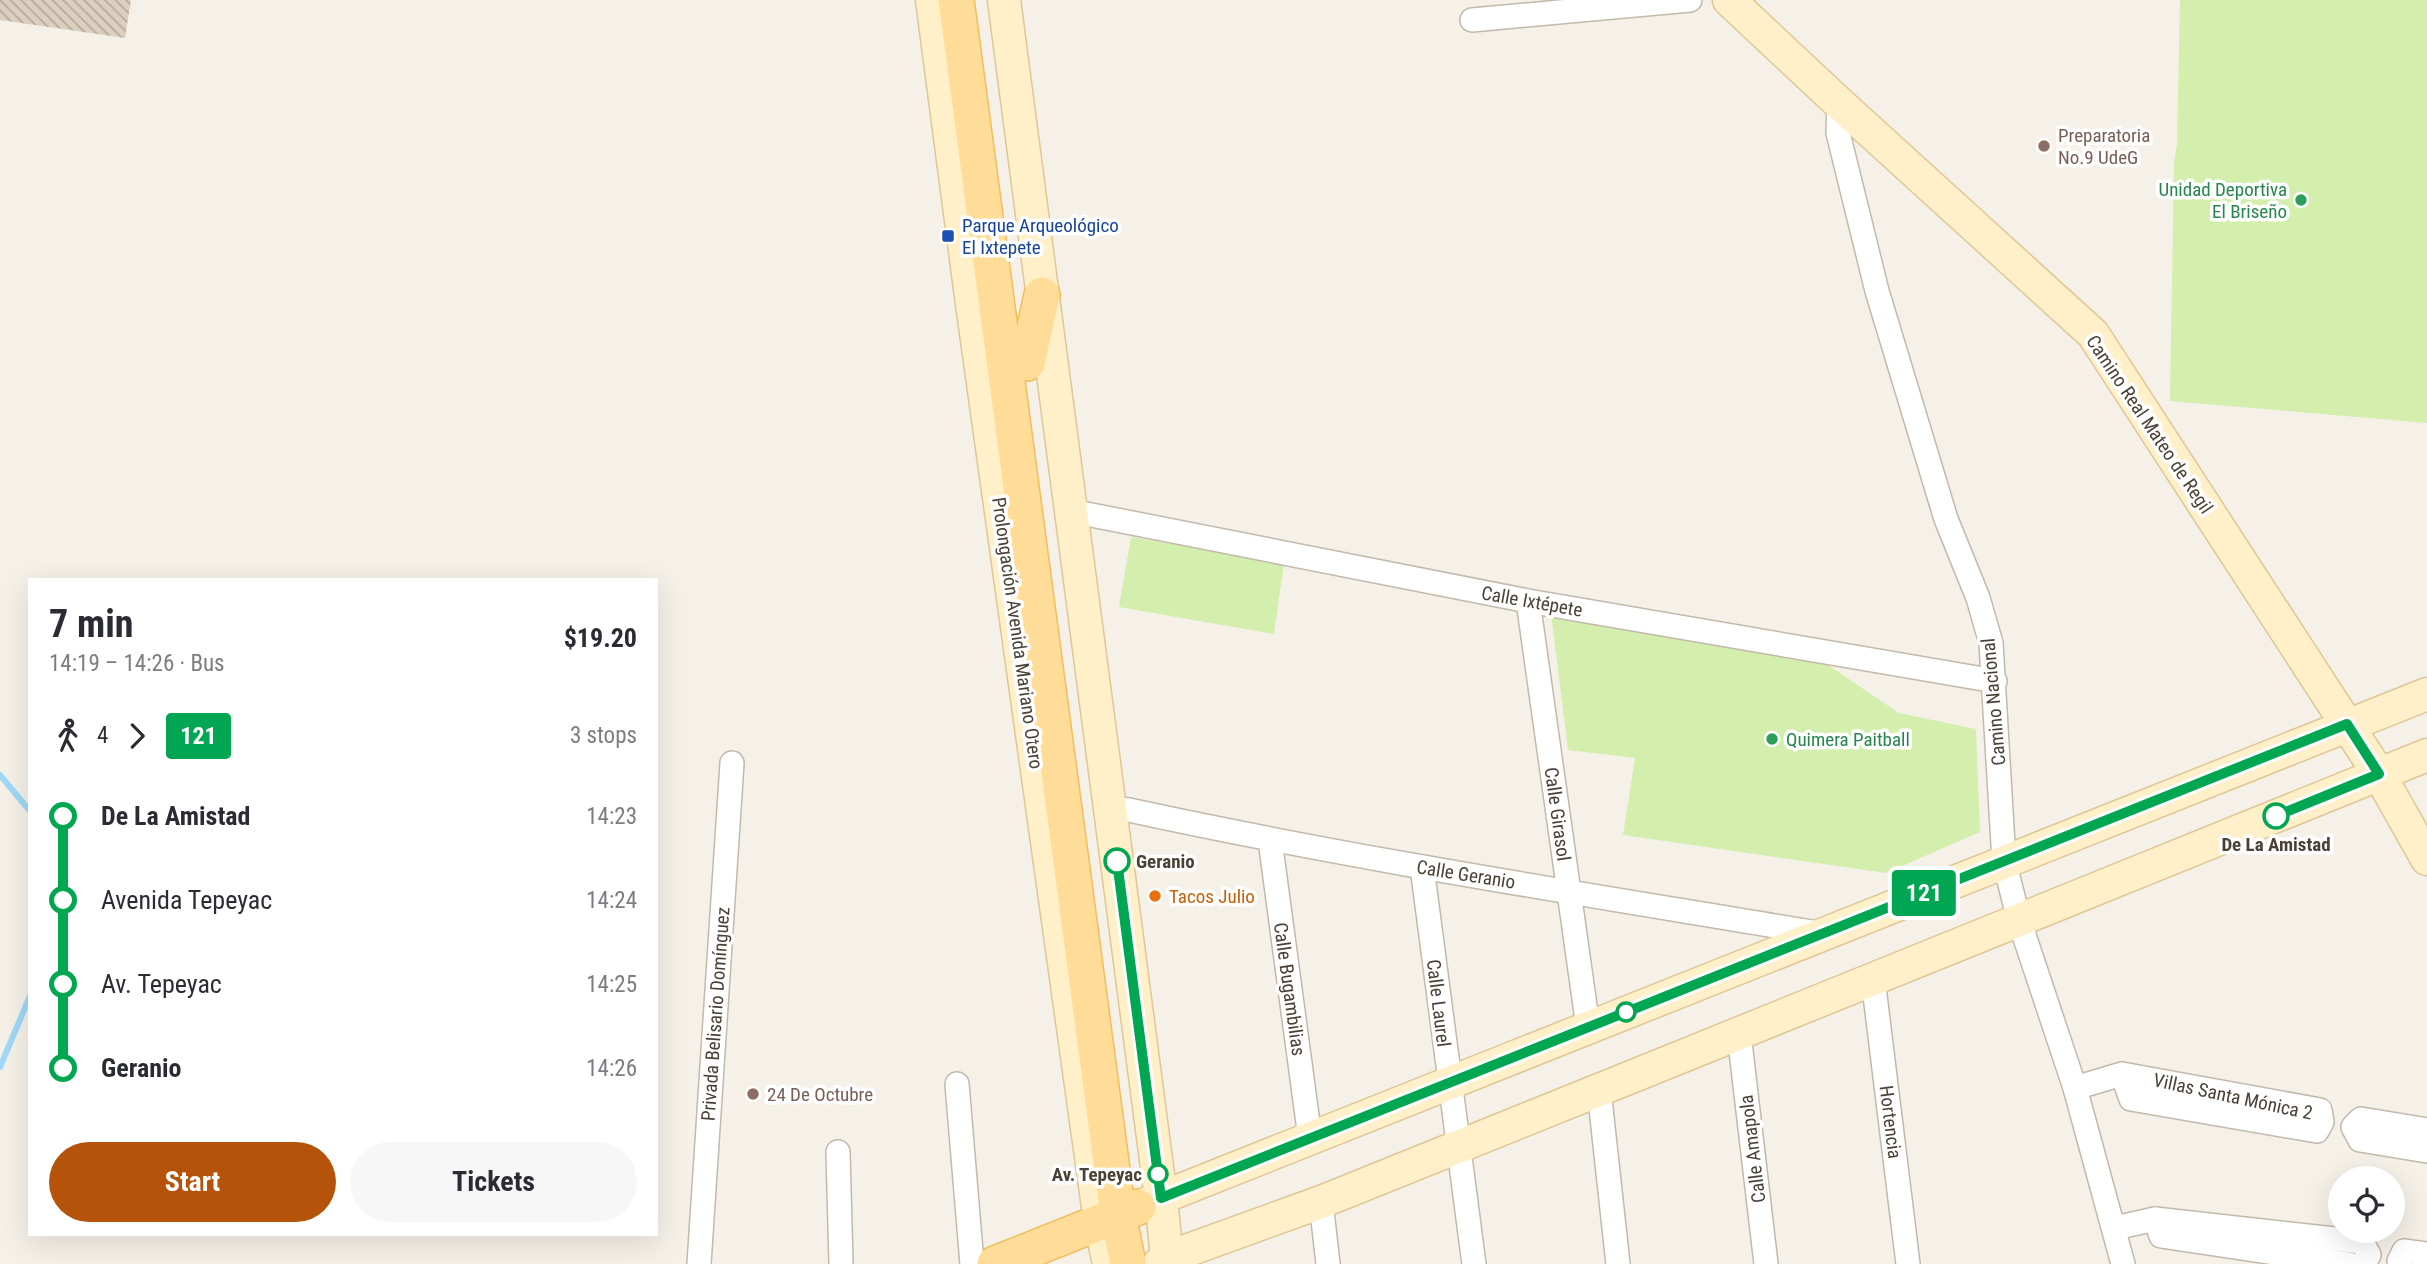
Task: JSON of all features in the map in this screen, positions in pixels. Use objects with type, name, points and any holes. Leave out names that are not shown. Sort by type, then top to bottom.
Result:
[{"type":"main road","name":"Prolongación Avenida Mariano Otero","points":[[956,0],[1015,364],[1129,1211],[1128,1264]]},
{"type":"main road","name":"Prolongación Avenida Mariano Otero","points":[[979,0],[1015,364]]},
{"type":"main road","points":[[1015,364],[1042,295]]},
{"type":"main road","points":[[972,304],[1015,364]]},
{"type":"main road","points":[[995,1264],[1129,1211]]},
{"type":"main road","name":"Prolongación Avenida Mariano Otero","points":[[1129,1211],[1158,1262]]},
{"type":"street","name":"Prolongación Avenida Mariano Otero","points":[[932,0],[972,304],[1129,1211]]},
{"type":"street","name":"Prolongación Avenida Mariano Otero","points":[[1004,0],[1110,808],[1129,1211],[1109,1264]]},
{"type":"street","points":[[1472,20],[1690,0]]},
{"type":"street","name":"Camino Real Mateo de Regil","points":[[1729,0],[2093,334],[2379,774],[2427,859]]},
{"type":"street","name":"Camino Nacional","points":[[1839,103],[1838,132],[1877,292],[1946,519],[1978,598],[1991,643],[2004,861],[2019,920],[2075,1088],[2123,1264]]},
{"type":"street","name":"Calle Ixtépete","points":[[1071,511],[1528,601],[1995,681]]},
{"type":"street","name":"Calle Girasol","points":[[1528,601],[1588,1027]]},
{"type":"street","points":[[1129,1211],[2427,694]]},
{"type":"street","points":[[1158,1262],[1321,1202],[2427,755]]},
{"type":"street","name":"Privada Belisario Domínguez","points":[[699,1264],[732,763]]},
{"type":"street","name":"Calle Geranio","points":[[1110,808],[1422,867],[1823,934]]},
{"type":"street","name":"Calle Bugambilias","points":[[1270,840],[1310,1139]]},
{"type":"street","name":"Calle Laurel","points":[[1422,867],[1474,1264]]},
{"type":"street","name":"Hortencia","points":[[1873,979],[1908,1264]]},
{"type":"street","name":"Calle Amapola","points":[[1739,1034],[1766,1264]]},
{"type":"street","name":"Villas Santa Mónica 2","points":[[2075,1088],[2122,1074],[2131,1099],[2222,1103]]},
{"type":"street","points":[[957,1084],[972,1264]]},
{"type":"street","points":[[1599,1090],[1618,1264]]},
{"type":"street","points":[[2427,1130],[2361,1119],[2353,1127],[2360,1140],[2427,1151]]},
{"type":"street","points":[[838,1152],[841,1264]]},
{"type":"street","points":[[1321,1202],[1328,1264]]},
{"type":"street","points":[[2115,1228],[2155,1219],[2271,1242],[2349,1264]]},
{"type":"street","points":[[2271,1242],[2362,1242],[2369,1255],[2363,1264]]},
{"type":"street","points":[[2400,1264],[2404,1251],[2427,1254]]},
{"type":"green space","name":"Unidad Deportiva El Briseño","points":[[2180,0],[2427,0],[2427,423],[2170,401]]},
{"type":"green space","points":[[1131,537],[1284,563],[1274,634],[1119,607]]},
{"type":"green space","name":"Quimera Paitball","points":[[1551,614],[1828,665],[1899,713],[1976,729],[1980,832],[1886,873],[1623,835],[1635,758],[1568,750]]},
{"type":"building","points":[[0,0],[131,0],[125,38],[0,20]]},
{"type":"waterway","points":[[0,775],[28,809]]},
{"type":"waterway","points":[[0,1067],[28,1001]]},
{"type":"bus line","name":"121","points":[[1117,861],[1161,1198],[2347,724],[2379,774],[2276,816]]},
{"type":"place","name":"Preparatoria No.9 UdeG","points":[[2044,146]]},
{"type":"place","name":"Unidad Deportiva El Briseño","points":[[2301,200]]},
{"type":"place","name":"Parque Arqueológico El Ixtepete","points":[[948,236]]},
{"type":"place","name":"Quimera Paitball","points":[[1772,739]]},
{"type":"place","name":"De La Amistad","points":[[2276,816]]},
{"type":"place","name":"Geranio","points":[[1117,861]]},
{"type":"place","name":"Tacos Julio","points":[[1155,896]]},
{"type":"place","name":"24 De Octubre","points":[[753,1094]]},
{"type":"place","name":"Av. Tepeyac","points":[[1158,1174]]}]
